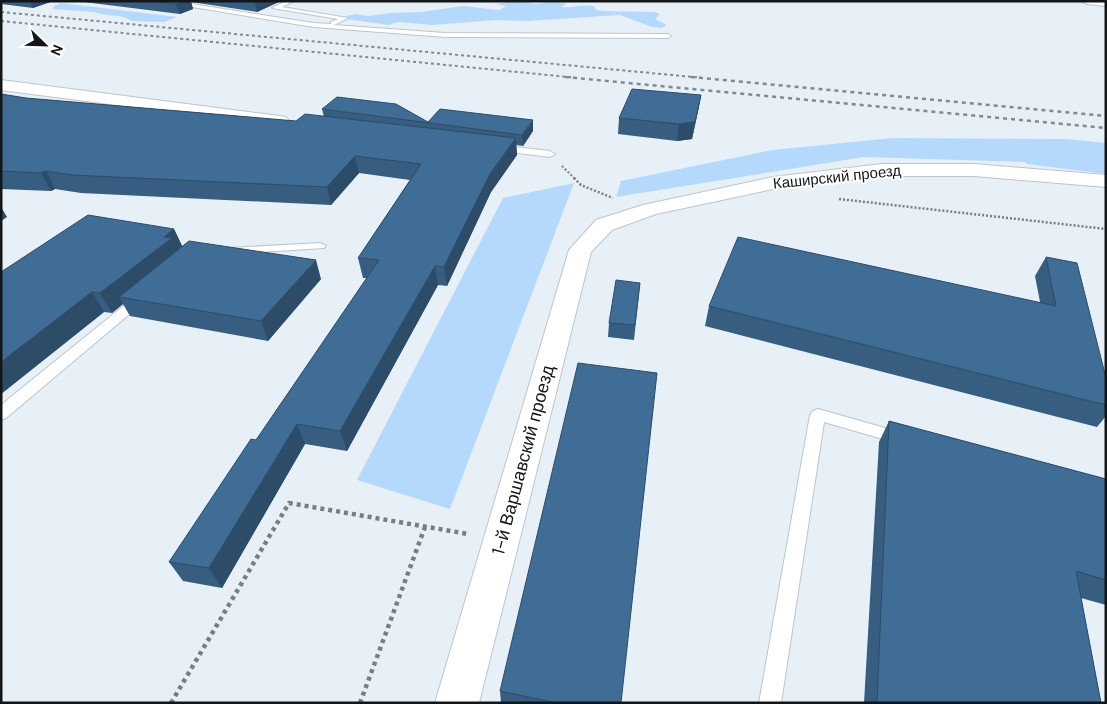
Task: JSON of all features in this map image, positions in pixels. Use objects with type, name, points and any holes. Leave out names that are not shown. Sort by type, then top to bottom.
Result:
[{"type":"street","points":[[1087,1],[1106,3]]},
{"type":"street","points":[[1,86],[298,123]]},
{"type":"street","name":"Каширский проезд","points":[[612,208],[650,209],[772,183],[882,170],[974,170],[1106,181]]},
{"type":"street","name":"1-й Варшавский проезд","points":[[457,703],[580,250],[612,208]]},
{"type":"lane","points":[[159,1],[328,26],[445,35],[668,36]]},
{"type":"lane","points":[[291,1],[275,8],[345,18],[328,26]]},
{"type":"lane","points":[[492,147],[550,154]]},
{"type":"lane","points":[[216,251],[320,246]]},
{"type":"lane","points":[[1,414],[152,290]]},
{"type":"lane","points":[[770,703],[818,415],[914,442]]},
{"type":"path","points":[[550,154],[581,185],[612,208]]},
{"type":"path","points":[[836,198],[1106,229]]},
{"type":"path","points":[[170,703],[289,503],[474,535]]},
{"type":"path","points":[[360,703],[425,526]]},
{"type":"shaded area","points":[[516,1],[537,4],[550,2],[567,3],[561,7],[594,6],[596,10],[603,11],[655,12],[660,14],[655,19],[666,26],[661,28],[652,27],[620,15],[527,21],[496,20],[432,25],[399,22],[388,25],[346,19],[346,16],[356,14],[368,16],[464,6],[499,10],[506,6],[495,4]]},
{"type":"shaded area","points":[[61,3],[177,17],[165,22],[132,21],[123,17],[95,12],[53,9],[54,6]]},
{"type":"shaded area","points":[[893,138],[1066,139],[1106,143],[1106,174],[1027,164],[1025,162],[864,157],[616,197],[621,181],[772,150]]},
{"type":"shaded area","points":[[574,183],[450,509],[357,480],[503,198]]},
{"type":"building","points":[[154,1],[184,1],[176,4]]},
{"type":"building","points":[[632,89],[701,95],[695,122],[679,124],[619,118]]},
{"type":"building","points":[[1,94],[26,98],[296,121],[305,114],[516,138],[490,174],[444,267],[435,266],[340,431],[297,424],[209,568],[169,562],[251,439],[256,440],[379,260],[358,258],[421,164],[355,156],[327,187],[72,175],[46,171],[41,173],[1,171]]},
{"type":"building","points":[[337,97],[396,104],[428,122],[440,109],[533,120],[522,135],[322,109]]},
{"type":"building","points":[[88,215],[174,229],[164,237],[172,238],[100,293],[92,292],[1,362],[1,272]]},
{"type":"building","points":[[738,237],[1056,306],[1046,257],[1077,263],[1106,378],[1106,405],[709,306]]},
{"type":"building","points":[[189,241],[316,260],[261,321],[119,297]]},
{"type":"building","points":[[616,280],[640,283],[635,325],[609,323]]},
{"type":"building","points":[[578,363],[657,373],[621,703],[557,703],[500,691]]},
{"type":"building","points":[[889,421],[1106,479],[1106,580],[1076,571],[1101,703],[877,703]]},
{"type":"railway","points":[[1,12],[704,78]]},
{"type":"railway","points":[[1,21],[578,78]]},
{"type":"railway","points":[[565,77],[1106,128]]},
{"type":"railway","points":[[691,77],[1106,116]]}]
